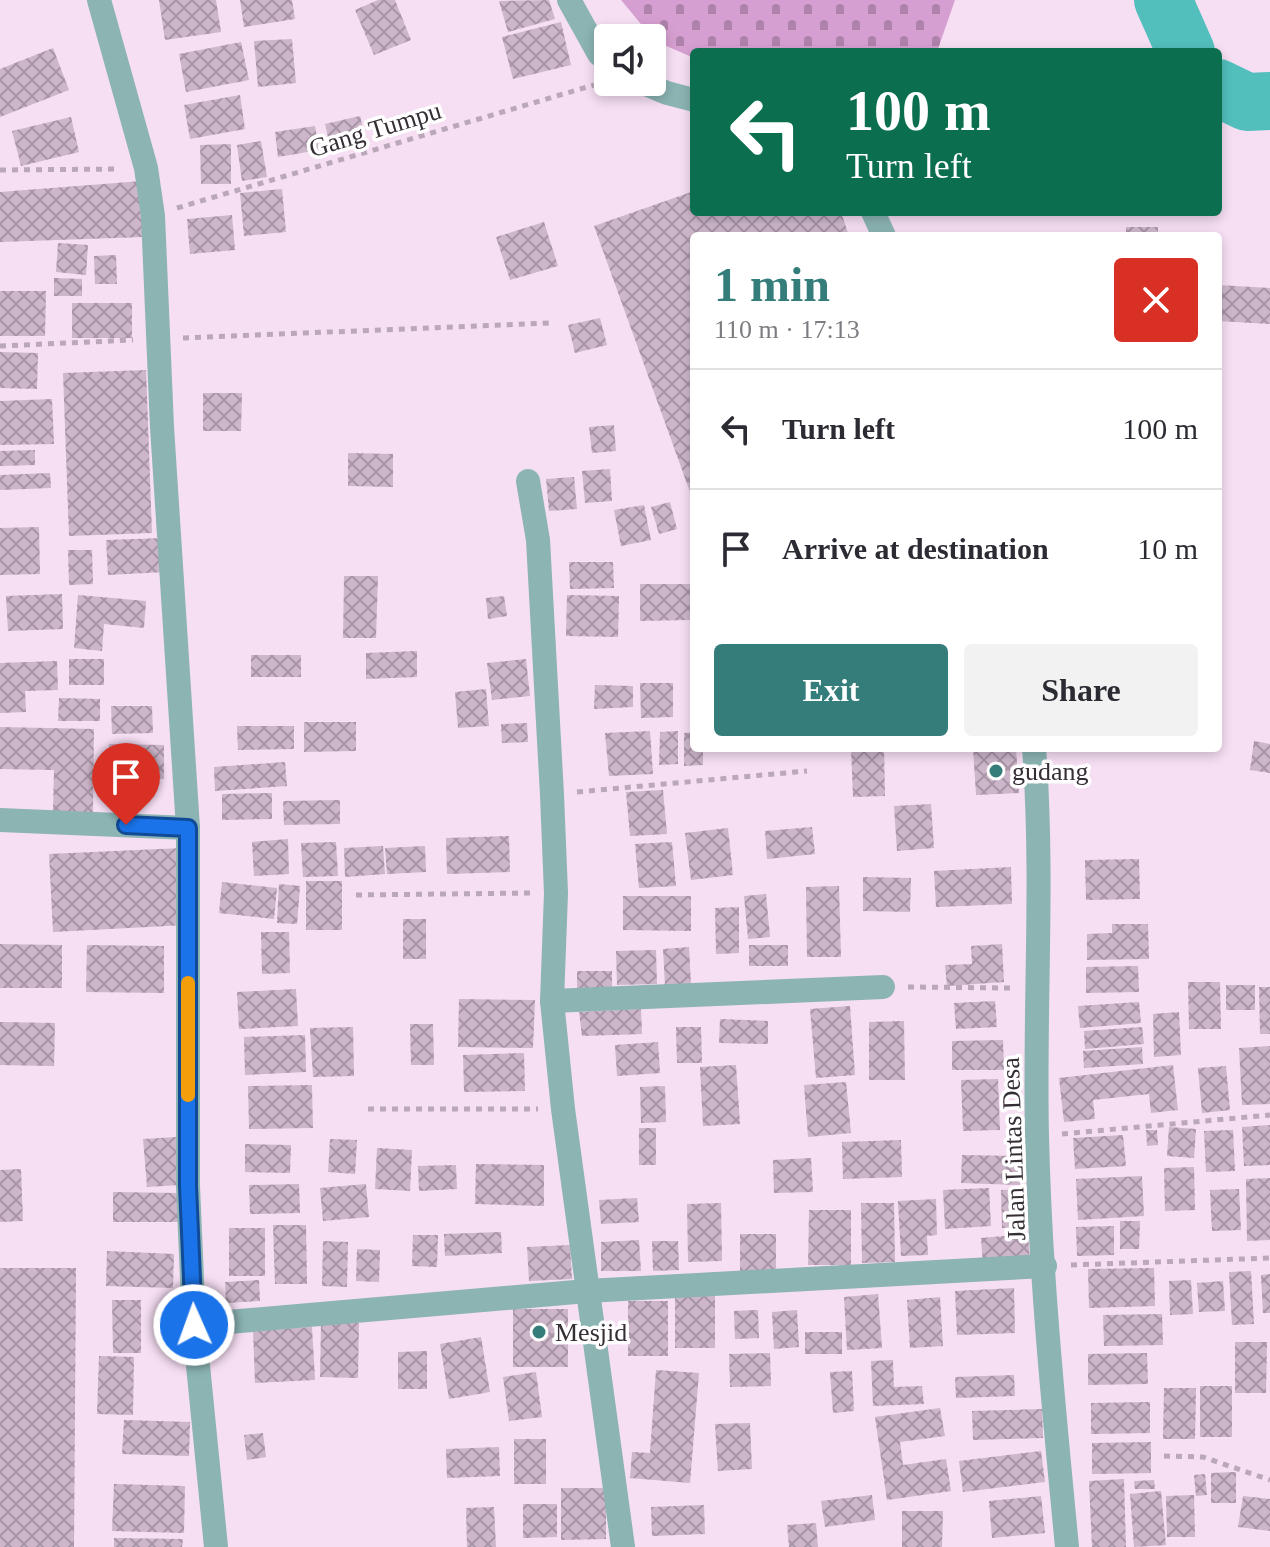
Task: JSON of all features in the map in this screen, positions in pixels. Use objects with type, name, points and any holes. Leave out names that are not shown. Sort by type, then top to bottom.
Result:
[{"type":"street","points":[[99,0],[146,168],[153,216],[188,828],[188,1186],[194,1325],[216,1547]]},
{"type":"street","points":[[569,0],[594,45]]},
{"type":"street","points":[[666,93],[690,99]]},
{"type":"street","points":[[528,481],[538,540],[552,795],[556,893],[552,1001],[563,1109],[623,1547]]},
{"type":"street","name":"Jalan Lintas Desa","points":[[1034,752],[1037,1136],[1067,1547]]},
{"type":"street","points":[[0,820],[188,828]]},
{"type":"street","points":[[552,1001],[883,987]]},
{"type":"street","points":[[194,1325],[587,1291],[1045,1266]]},
{"type":"path","name":"Gang Tumpu","points":[[153,216],[594,85]]},
{"type":"path","points":[[0,170],[146,168]]},
{"type":"path","points":[[0,346],[550,323]]},
{"type":"path","points":[[552,795],[807,771]]},
{"type":"path","points":[[356,895],[556,893]]},
{"type":"path","points":[[883,987],[1038,989]]},
{"type":"path","points":[[368,1109],[563,1109]]},
{"type":"path","points":[[1037,1136],[1270,1115]]},
{"type":"path","points":[[1045,1266],[1270,1258]]},
{"type":"path","points":[[1164,1456],[1203,1457],[1270,1480]]},
{"type":"green space","points":[[621,0],[955,0],[938,48],[690,48],[690,56],[666,46],[666,24],[641,24]]},
{"type":"building","points":[[159,0],[216,0],[221,32],[165,40]]},
{"type":"building","points":[[240,0],[292,0],[295,19],[244,27]]},
{"type":"building","points":[[378,0],[395,0],[411,40],[374,55],[355,10]]},
{"type":"building","points":[[549,0],[555,19],[508,32],[499,1]]},
{"type":"building","points":[[561,22],[571,65],[513,79],[502,37]]},
{"type":"building","points":[[292,39],[296,83],[258,87],[254,41]]},
{"type":"building","points":[[241,42],[249,80],[186,92],[179,54]]},
{"type":"building","points":[[53,48],[69,90],[0,117],[0,69]]},
{"type":"building","points":[[240,95],[245,129],[190,139],[184,105]]},
{"type":"building","points":[[360,116],[366,141],[331,150],[325,124]]},
{"type":"building","points":[[71,117],[79,152],[21,166],[12,131]]},
{"type":"building","points":[[315,126],[319,150],[278,157],[275,132]]},
{"type":"building","points":[[261,141],[267,177],[242,181],[237,145]]},
{"type":"building","points":[[231,144],[231,184],[201,184],[200,145]]},
{"type":"building","points":[[142,181],[144,237],[0,242],[0,192]]},
{"type":"building","points":[[282,189],[286,232],[244,236],[240,193]]},
{"type":"building","points":[[690,192],[690,216],[842,216],[848,232],[690,232],[690,492],[594,226]]},
{"type":"building","points":[[232,215],[235,250],[190,254],[187,219]]},
{"type":"building","points":[[544,222],[558,266],[510,280],[496,237]]},
{"type":"building","points":[[1126,227],[1158,227],[1158,232],[1126,232]]},
{"type":"building","points":[[58,243],[88,245],[86,275],[56,272]]},
{"type":"building","points":[[116,255],[117,284],[95,284],[94,256]]},
{"type":"building","points":[[54,278],[82,279],[82,296],[54,296]]},
{"type":"building","points":[[1222,285],[1270,288],[1270,324],[1222,321]]},
{"type":"building","points":[[0,291],[46,291],[45,336],[0,336]]},
{"type":"building","points":[[72,303],[132,303],[132,338],[72,338]]},
{"type":"building","points":[[600,318],[607,345],[575,353],[568,325]]},
{"type":"building","points":[[0,352],[38,353],[37,389],[0,388]]},
{"type":"building","points":[[146,370],[152,533],[69,536],[63,373]]},
{"type":"building","points":[[203,393],[242,393],[241,431],[203,431]]},
{"type":"building","points":[[52,399],[54,444],[0,445],[0,401]]},
{"type":"building","points":[[614,425],[616,451],[592,453],[589,427]]},
{"type":"building","points":[[35,450],[35,465],[0,466],[0,451]]},
{"type":"building","points":[[348,453],[393,454],[393,487],[348,486]]},
{"type":"building","points":[[610,469],[612,501],[585,503],[582,471]]},
{"type":"building","points":[[50,473],[51,488],[0,490],[0,475]]},
{"type":"building","points":[[574,477],[577,509],[549,511],[546,479]]},
{"type":"building","points":[[670,502],[677,529],[659,534],[651,507]]},
{"type":"building","points":[[644,505],[651,540],[621,546],[614,510]]},
{"type":"building","points":[[39,527],[40,574],[0,575],[0,528]]},
{"type":"building","points":[[163,538],[165,572],[108,575],[106,540]]},
{"type":"building","points":[[68,550],[92,550],[93,584],[69,585]]},
{"type":"building","points":[[569,562],[613,562],[614,588],[570,589]]},
{"type":"building","points":[[344,576],[378,576],[376,638],[343,638]]},
{"type":"building","points":[[640,584],[690,584],[690,620],[640,621]]},
{"type":"building","points":[[62,594],[63,629],[8,631],[6,596]]},
{"type":"building","points":[[78,595],[146,601],[144,628],[104,624],[102,651],[74,648]]},
{"type":"building","points":[[567,595],[619,596],[618,637],[566,636]]},
{"type":"building","points":[[504,596],[507,616],[488,619],[486,598]]},
{"type":"building","points":[[417,651],[417,677],[366,679],[366,653]]},
{"type":"building","points":[[251,655],[301,655],[301,677],[251,677]]},
{"type":"building","points":[[69,659],[104,659],[104,685],[69,685]]},
{"type":"building","points":[[526,659],[530,696],[492,700],[487,663]]},
{"type":"building","points":[[57,661],[58,690],[25,691],[26,712],[0,713],[0,663]]},
{"type":"building","points":[[640,683],[673,683],[673,717],[641,718]]},
{"type":"building","points":[[595,685],[633,686],[633,707],[594,709]]},
{"type":"building","points":[[486,689],[489,726],[458,728],[455,692]]},
{"type":"building","points":[[59,698],[100,699],[100,721],[58,721]]},
{"type":"building","points":[[111,706],[152,706],[153,733],[112,734]]},
{"type":"building","points":[[304,722],[356,722],[356,751],[304,752]]},
{"type":"building","points":[[527,723],[528,742],[502,743],[501,724]]},
{"type":"building","points":[[237,726],[294,726],[294,749],[238,750]]},
{"type":"building","points":[[0,727],[94,729],[93,814],[53,813],[54,770],[0,769]]},
{"type":"building","points":[[650,731],[653,774],[609,776],[605,733]]},
{"type":"building","points":[[678,731],[678,764],[659,765],[660,732]]},
{"type":"building","points":[[690,732],[690,752],[703,752],[703,765],[684,766],[684,733]]},
{"type":"building","points":[[1254,741],[1270,744],[1270,773],[1250,770]]},
{"type":"building","points":[[109,744],[164,745],[164,779],[109,778]]},
{"type":"building","points":[[851,752],[884,752],[885,796],[853,797]]},
{"type":"building","name":"gudang","points":[[973,752],[1016,752],[1019,793],[976,795]]},
{"type":"building","points":[[285,762],[287,786],[215,791],[214,767]]},
{"type":"building","points":[[663,790],[667,834],[630,836],[626,792]]},
{"type":"building","points":[[272,793],[272,819],[222,820],[222,794]]},
{"type":"building","points":[[340,800],[340,824],[284,825],[283,801]]},
{"type":"building","points":[[931,804],[934,848],[897,851],[894,806]]},
{"type":"building","points":[[812,827],[815,854],[767,859],[765,831]]},
{"type":"building","points":[[728,828],[733,875],[691,880],[685,833]]},
{"type":"building","points":[[509,836],[510,872],[447,874],[446,838]]},
{"type":"building","points":[[288,839],[289,874],[254,876],[252,842]]},
{"type":"building","points":[[336,842],[338,876],[303,877],[301,843]]},
{"type":"building","points":[[672,842],[676,886],[639,888],[635,844]]},
{"type":"building","points":[[383,846],[385,874],[345,877],[344,848]]},
{"type":"building","points":[[425,846],[426,872],[387,874],[385,848]]},
{"type":"building","points":[[182,848],[186,925],[53,932],[49,854]]},
{"type":"building","points":[[1139,859],[1140,899],[1086,900],[1085,860]]},
{"type":"building","points":[[1011,867],[1012,904],[936,907],[934,871]]},
{"type":"building","points":[[863,877],[911,878],[910,912],[863,911]]},
{"type":"building","points":[[306,881],[342,881],[342,930],[306,930]]},
{"type":"building","points":[[222,882],[277,888],[274,919],[219,913]]},
{"type":"building","points":[[279,884],[300,886],[297,924],[277,923]]},
{"type":"building","points":[[839,886],[841,957],[807,957],[806,887]]},
{"type":"building","points":[[766,894],[770,937],[748,939],[744,896]]},
{"type":"building","points":[[623,896],[691,896],[691,931],[623,930]]},
{"type":"building","points":[[739,907],[739,953],[716,954],[715,908]]},
{"type":"building","points":[[403,919],[426,919],[426,959],[403,959]]},
{"type":"building","points":[[1112,924],[1148,924],[1149,959],[1087,960],[1087,934],[1112,933]]},
{"type":"building","points":[[261,932],[289,932],[290,973],[262,974]]},
{"type":"building","points":[[0,944],[62,945],[62,988],[0,988]]},
{"type":"building","points":[[1002,944],[1004,982],[947,986],[945,965],[972,964],[971,946]]},
{"type":"building","points":[[87,945],[164,946],[164,993],[86,992]]},
{"type":"building","points":[[749,945],[788,945],[788,966],[749,966]]},
{"type":"building","points":[[689,947],[691,985],[665,986],[663,949]]},
{"type":"building","points":[[656,950],[657,984],[617,985],[616,951]]},
{"type":"building","points":[[1138,966],[1139,992],[1086,993],[1086,967]]},
{"type":"building","points":[[577,971],[612,971],[612,990],[577,990]]},
{"type":"building","points":[[1188,982],[1220,982],[1221,1029],[1189,1029]]},
{"type":"building","points":[[1226,985],[1255,985],[1255,1010],[1226,1010]]},
{"type":"building","points":[[1259,987],[1270,987],[1270,1034],[1260,1034]]},
{"type":"building","points":[[296,989],[298,1026],[239,1029],[237,992]]},
{"type":"building","points":[[459,999],[535,1000],[533,1048],[458,1047]]},
{"type":"building","points":[[995,1001],[997,1027],[956,1029],[954,1003]]},
{"type":"building","points":[[1139,1002],[1141,1023],[1080,1028],[1078,1006]]},
{"type":"building","points":[[850,1006],[855,1075],[816,1078],[810,1009]]},
{"type":"building","points":[[641,1009],[642,1034],[582,1036],[579,1012]]},
{"type":"building","points":[[1179,1012],[1181,1055],[1154,1057],[1153,1014]]},
{"type":"building","points":[[720,1019],[768,1021],[768,1044],[719,1043]]},
{"type":"building","points":[[904,1021],[905,1080],[869,1080],[869,1022]]},
{"type":"building","points":[[0,1022],[55,1023],[54,1066],[0,1065]]},
{"type":"building","points":[[410,1024],[433,1024],[434,1065],[411,1065]]},
{"type":"building","points":[[353,1027],[354,1076],[313,1077],[310,1028]]},
{"type":"building","points":[[676,1027],[701,1027],[702,1063],[677,1063]]},
{"type":"building","points":[[1142,1027],[1144,1044],[1085,1049],[1084,1031]]},
{"type":"building","points":[[305,1035],[306,1072],[245,1075],[244,1037]]},
{"type":"building","points":[[1003,1040],[1004,1070],[952,1070],[952,1041]]},
{"type":"building","points":[[658,1042],[660,1073],[617,1076],[615,1045]]},
{"type":"building","points":[[1270,1046],[1270,1104],[1242,1105],[1239,1048]]},
{"type":"building","points":[[1142,1047],[1143,1064],[1084,1068],[1083,1051]]},
{"type":"building","points":[[524,1053],[525,1091],[464,1092],[463,1055]]},
{"type":"building","points":[[736,1065],[740,1124],[703,1126],[700,1067]]},
{"type":"building","points":[[1173,1065],[1178,1110],[1151,1113],[1149,1094],[1093,1100],[1095,1119],[1064,1122],[1059,1078]]},
{"type":"building","points":[[1226,1066],[1230,1110],[1202,1113],[1198,1068]]},
{"type":"building","points":[[998,1079],[1000,1130],[963,1131],[961,1080]]},
{"type":"building","points":[[846,1082],[851,1133],[808,1137],[804,1085]]},
{"type":"building","points":[[312,1085],[313,1128],[249,1129],[248,1086]]},
{"type":"building","points":[[665,1086],[666,1122],[641,1123],[640,1087]]},
{"type":"building","points":[[1270,1125],[1270,1165],[1244,1166],[1242,1127]]},
{"type":"building","points":[[1169,1127],[1196,1129],[1194,1158],[1167,1156]]},
{"type":"building","points":[[639,1128],[656,1128],[656,1165],[639,1165]]},
{"type":"building","points":[[1146,1130],[1157,1130],[1158,1145],[1147,1146]]},
{"type":"building","points":[[1233,1130],[1235,1171],[1206,1172],[1204,1131]]},
{"type":"building","points":[[1123,1135],[1126,1166],[1075,1169],[1073,1138]]},
{"type":"building","points":[[176,1137],[179,1185],[147,1187],[143,1139]]},
{"type":"building","points":[[330,1139],[357,1140],[355,1174],[328,1172]]},
{"type":"building","points":[[901,1140],[902,1177],[843,1179],[842,1142]]},
{"type":"building","points":[[245,1144],[291,1145],[290,1173],[245,1172]]},
{"type":"building","points":[[377,1148],[412,1150],[410,1191],[375,1189]]},
{"type":"building","points":[[962,1155],[1020,1156],[1020,1185],[961,1183]]},
{"type":"building","points":[[811,1158],[813,1192],[774,1193],[773,1160]]},
{"type":"building","points":[[476,1164],[544,1165],[544,1206],[475,1204]]},
{"type":"building","points":[[456,1165],[457,1189],[419,1191],[418,1166]]},
{"type":"building","points":[[1194,1167],[1195,1210],[1165,1211],[1164,1168]]},
{"type":"building","points":[[21,1169],[23,1221],[0,1222],[0,1170]]},
{"type":"building","points":[[1142,1176],[1144,1216],[1078,1220],[1076,1179]]},
{"type":"building","points":[[1270,1178],[1270,1240],[1247,1241],[1246,1179]]},
{"type":"building","points":[[299,1184],[300,1213],[250,1214],[249,1185]]},
{"type":"building","points":[[366,1184],[369,1217],[323,1221],[320,1188]]},
{"type":"building","points":[[989,1188],[991,1226],[945,1229],[943,1190]]},
{"type":"building","points":[[1025,1189],[1027,1227],[1002,1228],[1001,1190]]},
{"type":"building","points":[[1239,1189],[1241,1230],[1212,1231],[1210,1190]]},
{"type":"building","points":[[113,1192],[179,1193],[178,1222],[113,1222]]},
{"type":"building","points":[[637,1198],[639,1222],[601,1224],[599,1200]]},
{"type":"building","points":[[936,1199],[937,1235],[927,1236],[928,1255],[901,1256],[898,1201]]},
{"type":"building","points":[[721,1203],[722,1261],[688,1262],[687,1204]]},
{"type":"building","points":[[861,1203],[894,1203],[895,1262],[862,1263]]},
{"type":"building","points":[[809,1210],[851,1210],[851,1265],[808,1265]]},
{"type":"building","points":[[1120,1221],[1140,1221],[1139,1249],[1120,1249]]},
{"type":"building","points":[[273,1225],[306,1225],[307,1284],[275,1284]]},
{"type":"building","points":[[1114,1226],[1114,1255],[1077,1256],[1076,1227]]},
{"type":"building","points":[[229,1228],[265,1228],[265,1276],[229,1276]]},
{"type":"building","points":[[501,1232],[502,1253],[445,1256],[444,1234]]},
{"type":"building","points":[[740,1234],[776,1234],[776,1275],[740,1276]]},
{"type":"building","points":[[1028,1234],[1030,1261],[983,1265],[981,1238]]},
{"type":"building","points":[[413,1235],[438,1235],[437,1267],[412,1266]]},
{"type":"building","points":[[639,1240],[641,1271],[601,1271],[601,1242]]},
{"type":"building","points":[[323,1241],[348,1242],[347,1287],[322,1286]]},
{"type":"building","points":[[652,1241],[678,1241],[679,1270],[653,1271]]},
{"type":"building","points":[[570,1245],[572,1279],[529,1281],[527,1247]]},
{"type":"building","points":[[357,1249],[380,1250],[379,1282],[356,1281]]},
{"type":"building","points":[[107,1251],[174,1254],[173,1288],[106,1286]]},
{"type":"building","points":[[0,1268],[76,1268],[74,1547],[0,1547]]},
{"type":"building","points":[[1154,1268],[1155,1306],[1089,1308],[1088,1269]]},
{"type":"building","points":[[1251,1271],[1254,1324],[1232,1325],[1229,1272]]},
{"type":"building","points":[[1270,1274],[1270,1313],[1263,1313],[1261,1275]]},
{"type":"building","points":[[259,1280],[260,1301],[226,1303],[225,1282]]},
{"type":"building","points":[[1191,1280],[1193,1314],[1170,1315],[1169,1281]]},
{"type":"building","points":[[1223,1281],[1225,1311],[1199,1312],[1197,1283]]},
{"type":"building","points":[[1014,1288],[1015,1333],[957,1335],[955,1291]]},
{"type":"building","points":[[675,1293],[715,1293],[715,1348],[675,1348]]},
{"type":"building","points":[[878,1294],[882,1348],[847,1350],[844,1297]]},
{"type":"building","points":[[940,1297],[943,1346],[910,1348],[907,1300]]},
{"type":"building","points":[[112,1300],[141,1300],[141,1353],[113,1353]]},
{"type":"building","points":[[628,1301],[668,1301],[668,1356],[628,1356]]},
{"type":"building","points":[[513,1309],[568,1309],[568,1367],[513,1367]]},
{"type":"building","points":[[758,1310],[759,1338],[735,1339],[734,1311]]},
{"type":"building","points":[[797,1310],[799,1347],[774,1349],[772,1312]]},
{"type":"building","points":[[1162,1314],[1163,1345],[1104,1346],[1103,1315]]},
{"type":"building","points":[[321,1322],[359,1323],[358,1378],[320,1377]]},
{"type":"building","points":[[312,1327],[315,1380],[255,1383],[253,1330]]},
{"type":"building","points":[[805,1332],[842,1332],[842,1354],[805,1354]]},
{"type":"building","points":[[481,1337],[490,1392],[449,1399],[440,1344]]},
{"type":"building","points":[[1235,1342],[1267,1342],[1266,1393],[1235,1393]]},
{"type":"building","points":[[427,1351],[427,1389],[398,1389],[398,1352]]},
{"type":"building","points":[[770,1353],[771,1386],[730,1387],[729,1354]]},
{"type":"building","points":[[1147,1353],[1148,1384],[1088,1385],[1088,1354]]},
{"type":"building","points":[[99,1356],[134,1357],[133,1415],[97,1414]]},
{"type":"building","points":[[893,1360],[894,1387],[922,1386],[924,1404],[873,1406],[871,1361]]},
{"type":"building","points":[[656,1370],[699,1373],[690,1483],[630,1478],[632,1452],[650,1453]]},
{"type":"building","points":[[852,1371],[854,1411],[833,1413],[830,1372]]},
{"type":"building","points":[[536,1372],[542,1417],[509,1421],[503,1377]]},
{"type":"building","points":[[1014,1375],[1015,1396],[956,1398],[955,1377]]},
{"type":"building","points":[[1200,1386],[1232,1386],[1232,1437],[1200,1437]]},
{"type":"building","points":[[1164,1388],[1196,1388],[1195,1439],[1163,1439]]},
{"type":"building","points":[[1150,1402],[1150,1433],[1091,1434],[1091,1403]]},
{"type":"building","points":[[940,1408],[945,1436],[900,1442],[903,1465],[946,1459],[951,1491],[887,1500],[875,1417]]},
{"type":"building","points":[[1042,1409],[1043,1438],[973,1440],[972,1411]]},
{"type":"building","points":[[124,1420],[190,1422],[189,1456],[122,1454]]},
{"type":"building","points":[[750,1423],[752,1469],[718,1471],[715,1424]]},
{"type":"building","points":[[263,1433],[266,1457],[247,1460],[244,1435]]},
{"type":"building","points":[[514,1439],[546,1439],[546,1484],[514,1484]]},
{"type":"building","points":[[1151,1442],[1151,1473],[1092,1474],[1092,1443]]},
{"type":"building","points":[[499,1447],[500,1476],[447,1478],[446,1449]]},
{"type":"building","points":[[1041,1451],[1045,1482],[963,1492],[959,1461]]},
{"type":"building","points":[[1236,1472],[1236,1503],[1211,1503],[1211,1473]]},
{"type":"building","points":[[1205,1474],[1207,1495],[1196,1496],[1194,1475]]},
{"type":"building","points":[[1124,1479],[1126,1547],[1092,1547],[1089,1481]]},
{"type":"building","points":[[1154,1480],[1155,1489],[1135,1489],[1134,1481]]},
{"type":"building","points":[[114,1484],[185,1486],[184,1533],[112,1531]]},
{"type":"building","points":[[561,1488],[606,1488],[606,1539],[561,1540]]},
{"type":"building","points":[[1161,1491],[1166,1545],[1134,1547],[1130,1494]]},
{"type":"building","points":[[872,1495],[875,1520],[825,1527],[821,1501]]},
{"type":"building","points":[[1194,1495],[1195,1537],[1167,1537],[1166,1496]]},
{"type":"building","points":[[1041,1496],[1045,1533],[992,1538],[989,1501]]},
{"type":"building","points":[[1243,1496],[1270,1499],[1270,1531],[1238,1527]]},
{"type":"building","points":[[523,1504],[557,1504],[557,1537],[523,1538]]},
{"type":"building","points":[[704,1505],[705,1534],[652,1536],[651,1507]]},
{"type":"building","points":[[494,1507],[496,1547],[467,1547],[466,1508]]},
{"type":"building","points":[[902,1511],[943,1511],[942,1547],[902,1547]]},
{"type":"building","points":[[816,1523],[818,1547],[789,1547],[787,1525]]},
{"type":"building","points":[[114,1538],[183,1539],[182,1547],[114,1547]]},
{"type":"waterway","points":[[1163,0],[1184,48]]},
{"type":"waterway","points":[[1222,90],[1247,102],[1270,101]]},
{"type":"slow traffic","points":[[188,983],[188,1095]]},
{"type":"place","name":"gudang","points":[[996,771]]},
{"type":"place","name":"Mesjid","points":[[539,1332]]},
{"type":"route","points":[[126,825],[188,828],[188,1186],[194,1325]]}]
